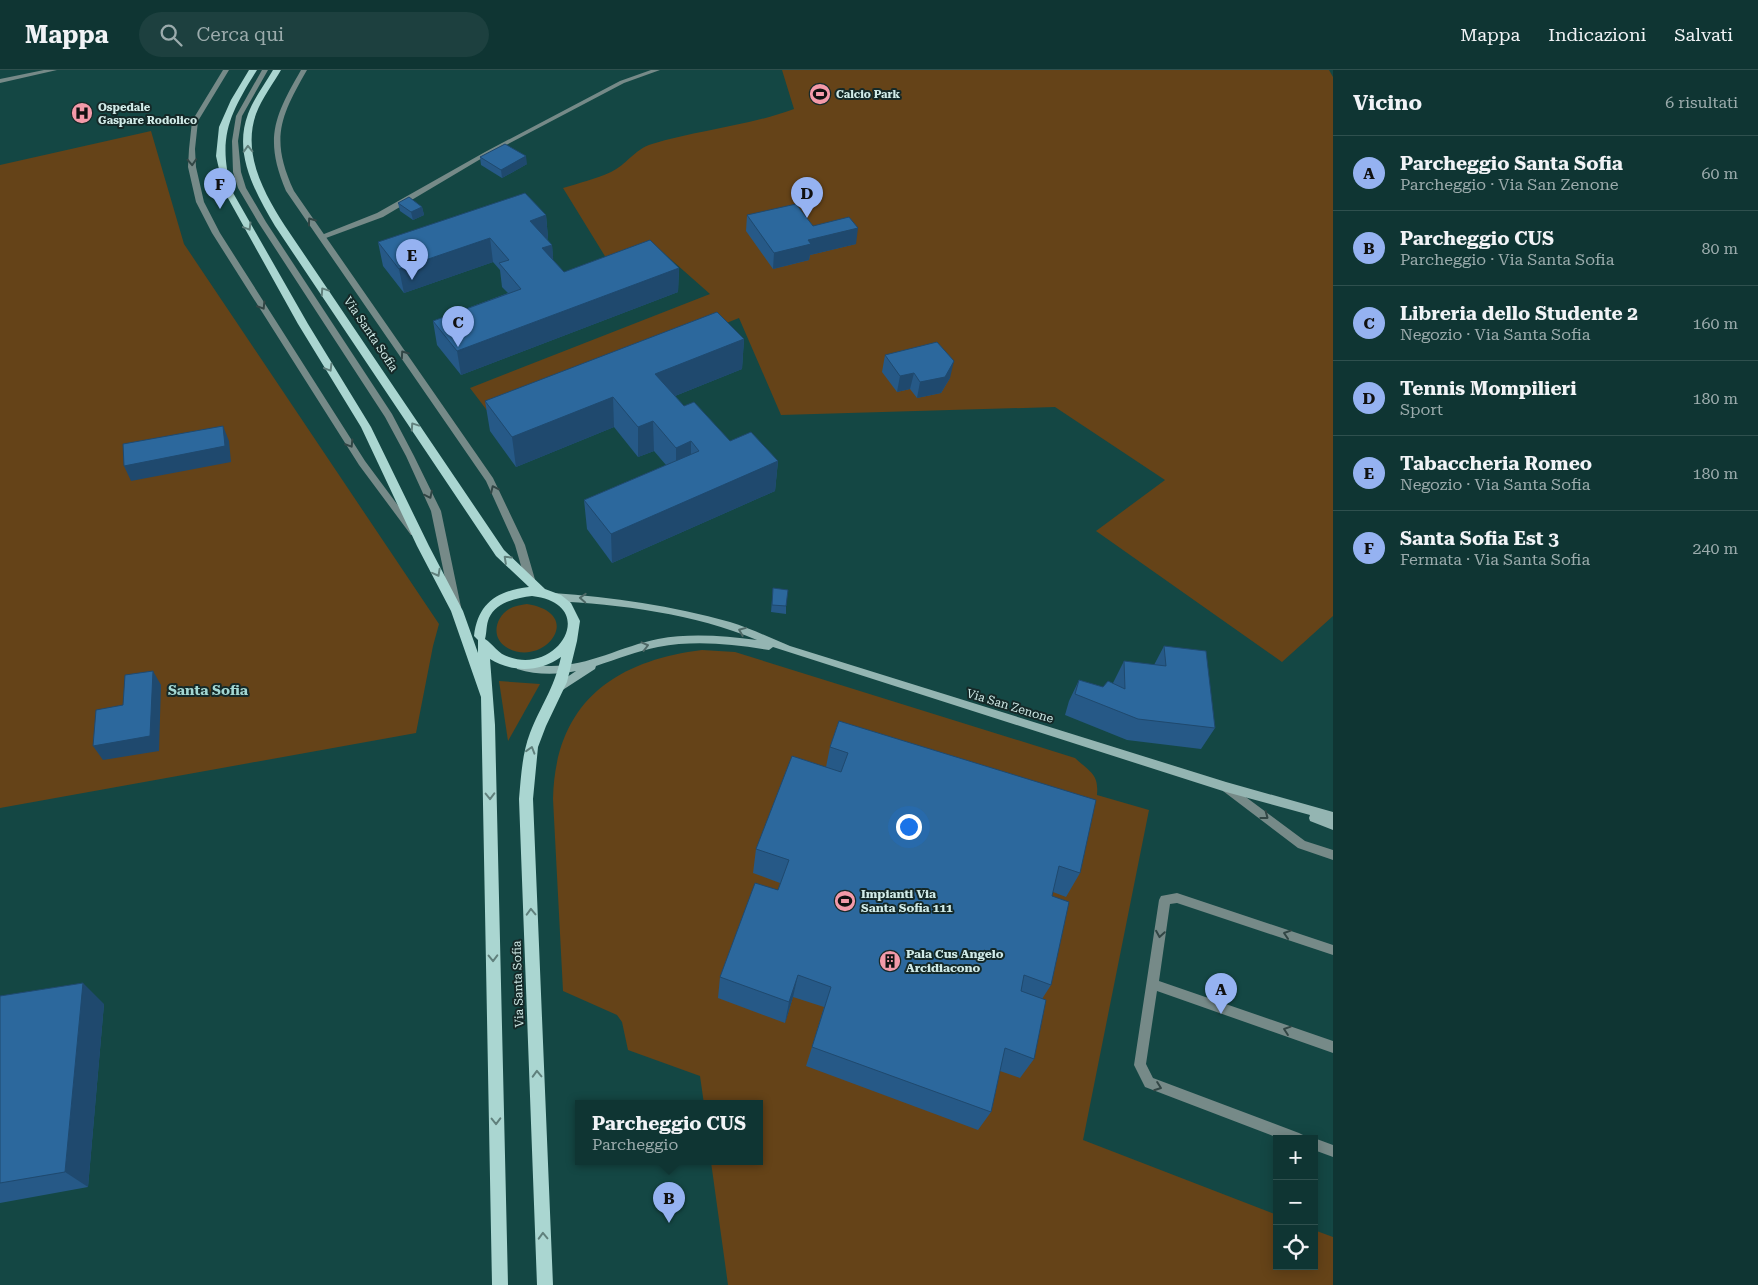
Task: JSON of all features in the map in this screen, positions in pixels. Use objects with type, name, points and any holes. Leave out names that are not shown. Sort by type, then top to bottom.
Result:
[{"type":"main road","points":[[253,70],[233,101],[222,131],[221,158],[223,175],[228,191],[303,324],[366,427],[423,546],[457,611],[486,695]]},
{"type":"main road","name":"Via Santa Sofia","points":[[277,70],[252,115],[249,129],[248,154],[250,170],[256,184],[280,226],[500,553],[531,583],[548,595]]},
{"type":"main road","points":[[457,611],[493,656],[518,665],[544,662],[560,652],[571,639],[574,629],[573,619],[566,607],[548,595],[529,592],[515,594],[503,598],[484,615],[481,626],[482,640]]},
{"type":"main road","name":"Via Santa Sofia","points":[[545,1285],[526,800],[528,760],[535,738],[566,669],[571,639]]},
{"type":"main road","name":"Via Santa Sofia","points":[[482,640],[489,745],[500,1285]]},
{"type":"street","points":[[0,75],[26,70]]},
{"type":"street","points":[[0,81],[54,70]]},
{"type":"street","points":[[226,70],[195,121],[192,167],[200,202],[216,233],[362,463],[423,546]]},
{"type":"street","points":[[265,70],[239,116],[236,130],[235,156],[242,188],[262,222],[389,416],[410,456],[436,511],[457,611]]},
{"type":"street","points":[[304,70],[286,101],[275,134],[276,150],[283,178],[290,191],[323,236],[490,480],[520,545],[531,583]]},
{"type":"street","points":[[323,236],[380,215],[487,153],[622,82],[656,70]]},
{"type":"street","points":[[548,595],[588,598],[731,627],[787,649]]},
{"type":"street","points":[[518,665],[542,670],[566,669],[599,661],[628,650],[677,640],[703,638],[733,640],[787,649]]},
{"type":"street","name":"Via San Zenone","points":[[787,649],[1226,787]]},
{"type":"street","points":[[558,689],[577,674],[599,661]]},
{"type":"street","points":[[1226,787],[1333,817]]},
{"type":"street","points":[[1226,787],[1333,825]]},
{"type":"street","points":[[1226,787],[1302,845],[1333,855]]},
{"type":"street","points":[[1288,1135],[1149,1083],[1140,1065],[1165,900],[1177,898],[1333,950]]},
{"type":"street","points":[[1152,984],[1333,1046]]},
{"type":"street","points":[[1318,1145],[1333,1151]]},
{"type":"shaded area","points":[[782,70],[1329,70],[1333,77],[1333,616],[1282,662],[1096,531],[1165,480],[1055,407],[781,415],[739,318],[492,417],[470,388],[710,294],[658,248],[611,266],[563,188],[611,172],[646,146],[687,135],[759,120],[794,109]]},
{"type":"shaded area","points":[[151,131],[184,244],[439,624],[416,733],[0,808],[0,165]]},
{"type":"shaded area","points":[[527,604],[545,610],[555,618],[557,628],[553,638],[545,646],[533,651],[520,652],[501,643],[498,638],[497,628],[501,617],[509,609]]},
{"type":"shaded area","name":"Impianti Via Santa Sofia 111","points":[[702,650],[735,652],[1075,758],[1095,778],[1097,782],[1097,795],[1149,810],[1083,1140],[1273,1213],[1273,1270],[1318,1270],[1318,1231],[1333,1237],[1333,1285],[728,1285],[711,1165],[763,1165],[763,1100],[703,1100],[700,1076],[628,1050],[622,1022],[617,1015],[563,991],[553,799],[556,766],[565,737],[578,713],[595,693],[616,677],[641,665],[670,656]]},
{"type":"shaded area","points":[[499,681],[540,684],[508,741]]},
{"type":"building","points":[[505,144],[526,156],[501,170],[480,157]]},
{"type":"building","points":[[525,193],[546,215],[530,221],[552,245],[542,248],[564,272],[650,240],[679,268],[457,351],[433,321],[521,289],[499,263],[509,260],[490,238],[399,269],[378,242]]},
{"type":"building","points":[[409,197],[422,207],[411,212],[398,203]]},
{"type":"building","points":[[796,204],[813,226],[849,217],[858,228],[808,240],[811,244],[774,253],[747,215]]},
{"type":"building","points":[[717,312],[744,339],[655,374],[684,406],[694,402],[730,441],[751,432],[778,461],[611,534],[584,500],[699,451],[691,441],[676,448],[653,421],[638,427],[613,397],[512,437],[485,401]]},
{"type":"building","points":[[937,342],[954,361],[945,377],[920,382],[914,373],[900,376],[885,355]]},
{"type":"building","points":[[223,426],[225,446],[124,466],[123,444]]},
{"type":"building","points":[[773,588],[788,590],[786,606],[772,605]]},
{"type":"building","points":[[1164,646],[1206,651],[1215,728],[1138,719],[1075,694],[1079,680],[1103,687],[1108,681],[1125,689],[1124,661],[1166,666]]},
{"type":"building","points":[[153,671],[150,736],[93,746],[96,710],[123,705],[125,675]]},
{"type":"building","name":"Pala Cus Angelo Arcidiacono","points":[[839,721],[1096,800],[1080,873],[1059,866],[1052,896],[1069,902],[1051,985],[1024,975],[1021,991],[1046,1000],[1034,1059],[1005,1048],[991,1112],[812,1047],[831,987],[798,975],[789,1002],[720,977],[755,883],[778,890],[789,860],[756,849],[792,756],[841,772],[848,753],[830,747]]},
{"type":"building","points":[[83,983],[65,1172],[0,1183],[0,996]]},
{"type":"place","name":"Calcio Park","points":[[820,94]]},
{"type":"place","name":"Ospedale Gaspare Rodolico","points":[[82,113]]},
{"type":"place","name":"Santa Sofia Est 3","points":[[220,209]]},
{"type":"place","name":"Tennis Mompilieri","points":[[807,218]]},
{"type":"place","name":"Tabaccheria Romeo","points":[[412,280]]},
{"type":"place","name":"Libreria dello Studente 2","points":[[458,347]]},
{"type":"place","name":"Impianti Via Santa Sofia 111","points":[[845,901]]},
{"type":"place","name":"Pala Cus Angelo Arcidiacono","points":[[890,961]]},
{"type":"place","name":"Parcheggio Santa Sofia","points":[[1221,1014]]},
{"type":"place","name":"Parcheggio CUS","points":[[669,1223]]},
{"type":"district","name":"Santa Sofia","points":[[208,690]]}]
